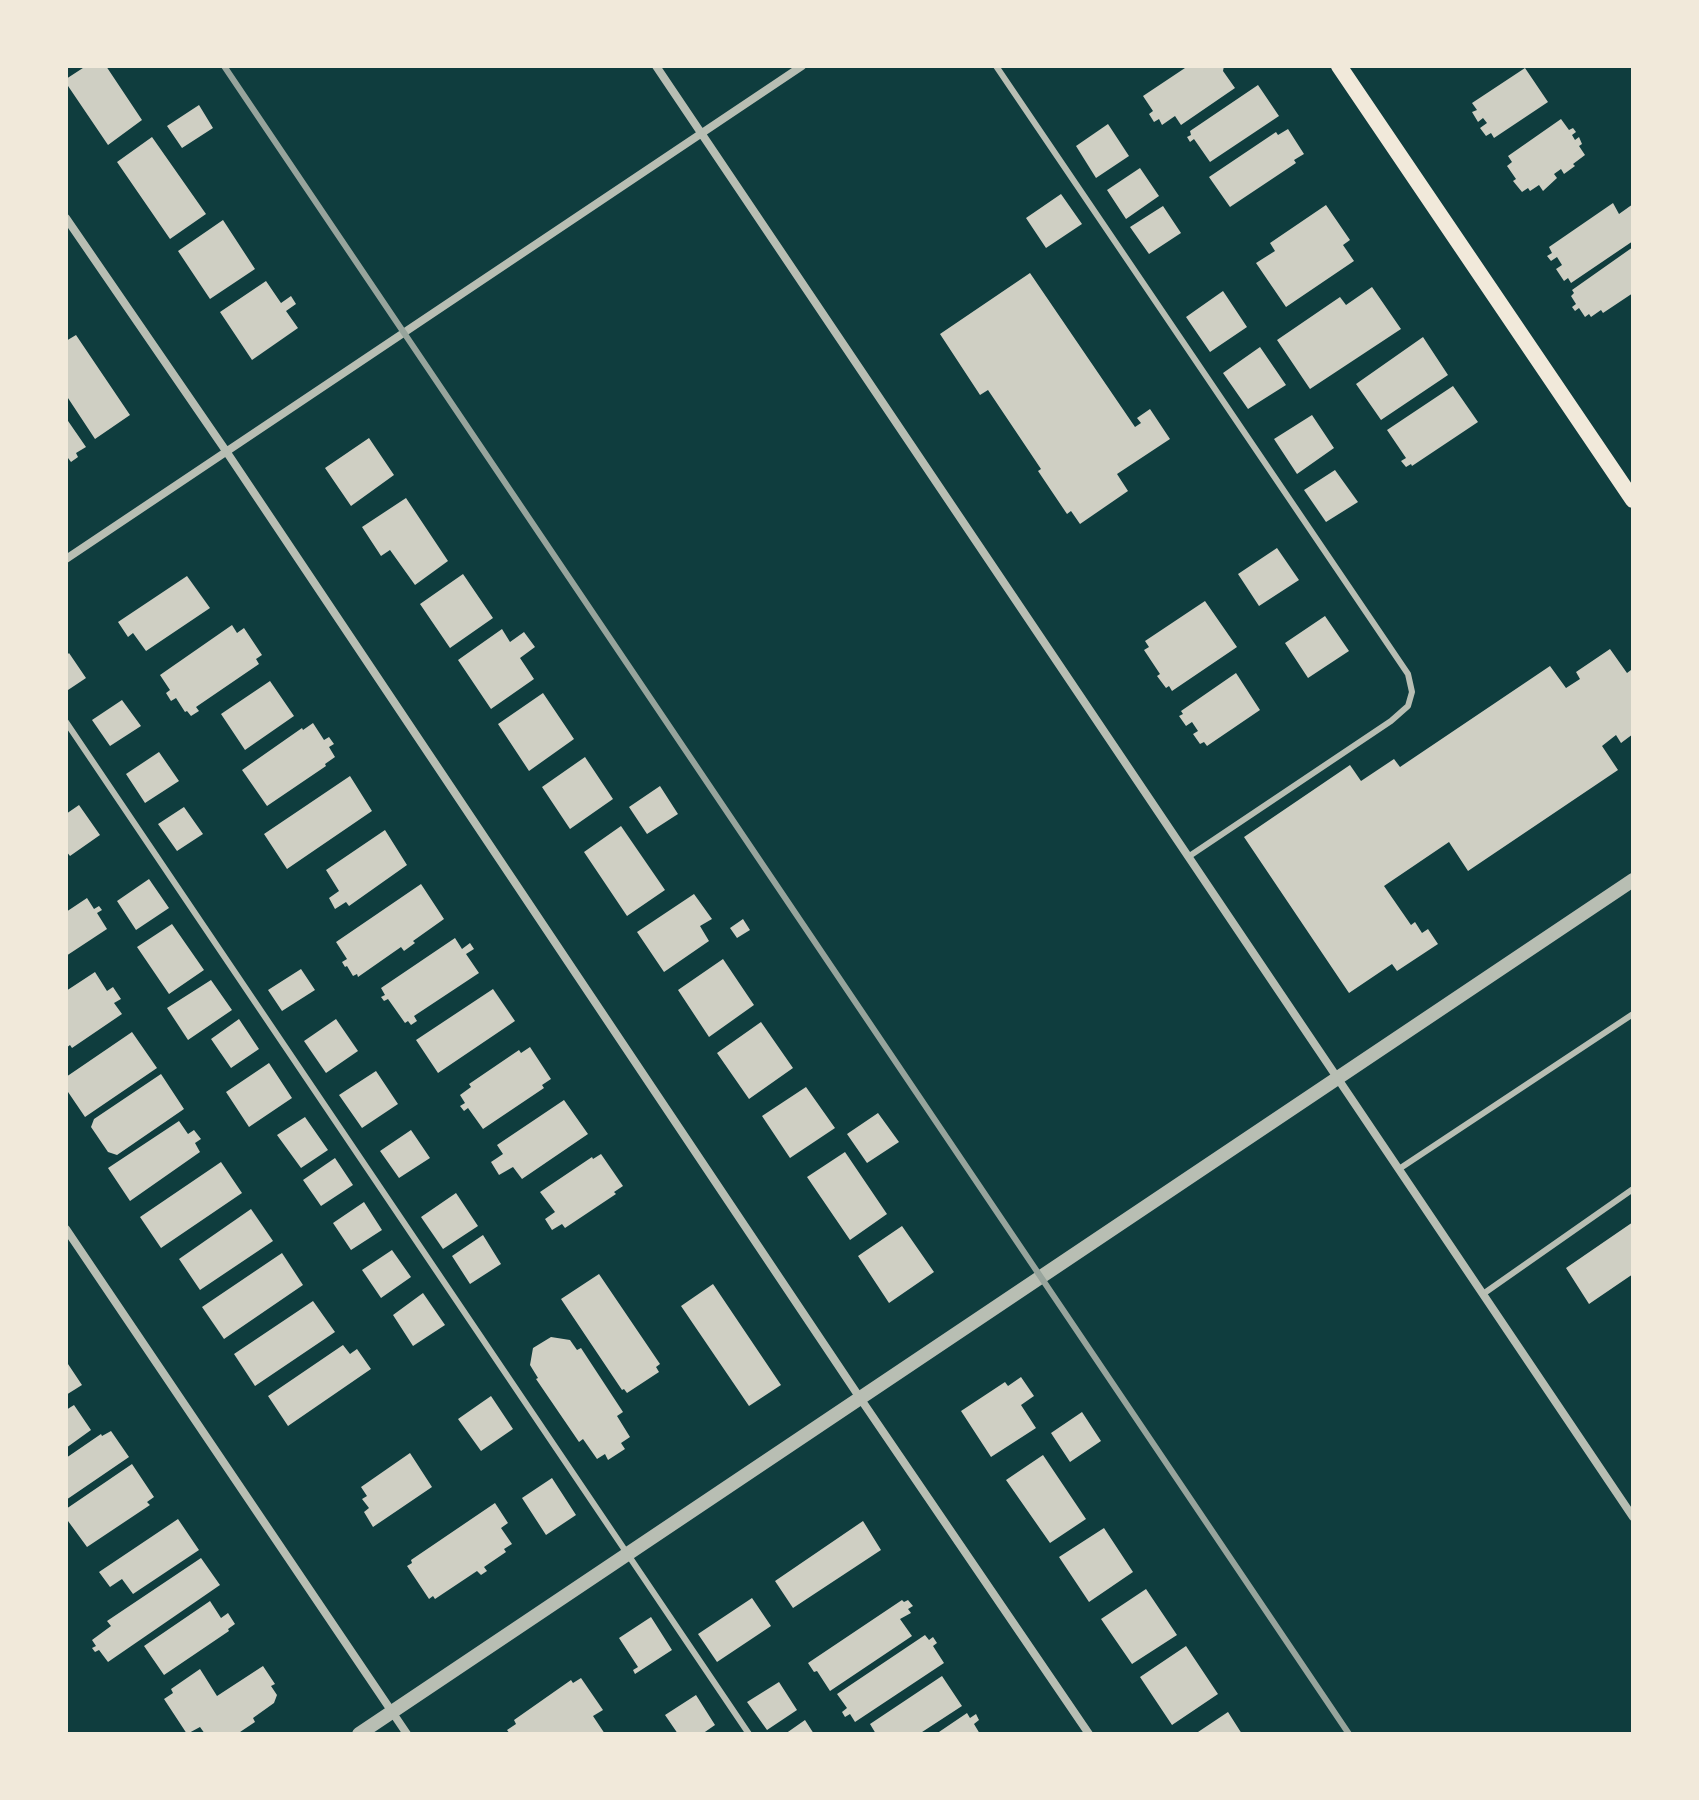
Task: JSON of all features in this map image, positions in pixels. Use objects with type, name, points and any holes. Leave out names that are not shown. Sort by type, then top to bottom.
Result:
[{"type":"main road","points":[[1339,66],[1633,500]]},
{"type":"street","points":[[656,66],[1633,1517]]},
{"type":"street","points":[[66,559],[802,66]]},
{"type":"street","points":[[66,218],[1089,1734]]},
{"type":"street","points":[[359,1734],[1633,880]]},
{"type":"street","points":[[66,1229],[407,1734]]},
{"type":"lane","points":[[996,66],[1408,674],[1412,692],[1408,706],[1391,721],[1188,857]]},
{"type":"lane","points":[[66,239],[76,232]]},
{"type":"lane","points":[[66,722],[749,1734]]},
{"type":"lane","points":[[1399,1169],[1633,1014]]},
{"type":"lane","points":[[1483,1294],[1633,1189]]},
{"type":"building","points":[[86,66],[106,66],[142,120],[108,145],[66,83],[66,79]]},
{"type":"building","points":[[1188,66],[1224,66],[1223,71],[1235,88],[1181,125],[1175,116],[1162,125],[1159,119],[1154,122],[1149,114],[1153,111],[1143,96]]},
{"type":"building","points":[[1525,68],[1548,102],[1494,138],[1491,133],[1486,136],[1480,128],[1487,123],[1483,118],[1478,122],[1472,112],[1477,110],[1472,103]]},
{"type":"building","points":[[1258,85],[1279,116],[1210,162],[1194,139],[1190,142],[1187,137],[1191,135],[1190,131]]},
{"type":"building","points":[[199,105],[213,128],[182,148],[167,126]]},
{"type":"building","points":[[1561,119],[1569,130],[1573,128],[1576,132],[1572,135],[1575,140],[1579,137],[1582,144],[1579,146],[1585,155],[1564,174],[1561,169],[1554,174],[1557,178],[1543,191],[1539,185],[1522,192],[1507,166],[1512,162],[1508,156]]},
{"type":"building","points":[[1108,124],[1129,156],[1096,178],[1076,146]]},
{"type":"building","points":[[1288,129],[1304,154],[1294,160],[1296,163],[1230,207],[1209,177],[1276,132],[1278,135]]},
{"type":"building","points":[[152,137],[206,214],[170,239],[117,162]]},
{"type":"building","points":[[1140,168],[1159,196],[1126,219],[1107,190]]},
{"type":"building","points":[[1061,194],[1082,224],[1046,248],[1026,218]]},
{"type":"building","points":[[1613,203],[1619,214],[1633,204],[1633,241],[1571,283],[1568,278],[1564,281],[1556,269],[1562,265],[1557,257],[1551,261],[1547,256],[1552,253],[1549,247]]},
{"type":"building","points":[[1326,205],[1350,240],[1343,245],[1354,261],[1286,307],[1256,263],[1275,251],[1270,243]]},
{"type":"building","points":[[1163,206],[1181,233],[1149,254],[1130,227]]},
{"type":"building","points":[[223,220],[255,269],[210,299],[178,251]]},
{"type":"building","points":[[1633,247],[1633,293],[1603,313],[1601,310],[1591,317],[1589,314],[1585,317],[1579,308],[1575,311],[1572,307],[1576,304],[1571,296],[1574,293],[1572,290]]},
{"type":"building","points":[[1030,273],[1135,427],[1141,423],[1137,418],[1150,409],[1170,439],[1117,474],[1128,491],[1080,524],[1071,511],[1067,514],[988,390],[980,395],[940,334]]},
{"type":"building","points":[[266,281],[281,303],[291,296],[296,304],[286,311],[298,328],[252,360],[220,312]]},
{"type":"building","points":[[1372,287],[1401,329],[1310,389],[1277,340],[1340,297],[1346,305]]},
{"type":"building","points":[[1223,291],[1247,327],[1210,352],[1186,317]]},
{"type":"building","points":[[76,335],[130,415],[95,439],[66,395],[66,341]]},
{"type":"building","points":[[1423,337],[1448,375],[1381,420],[1356,384]]},
{"type":"building","points":[[1260,347],[1286,385],[1248,409],[1223,373]]},
{"type":"building","points":[[1453,386],[1478,422],[1406,467],[1401,461],[1406,458],[1387,430]]},
{"type":"building","points":[[1312,415],[1334,448],[1297,474],[1274,439]]},
{"type":"building","points":[[66,418],[86,447],[76,453],[78,457],[71,462],[66,459]]},
{"type":"building","points":[[369,438],[394,475],[351,506],[325,468]]},
{"type":"building","points":[[1335,470],[1358,502],[1326,522],[1304,490]]},
{"type":"building","points":[[406,498],[448,561],[415,585],[390,550],[381,556],[362,527]]},
{"type":"building","points":[[1277,548],[1299,580],[1259,606],[1238,574]]},
{"type":"building","points":[[463,574],[493,618],[450,648],[420,604]]},
{"type":"building","points":[[187,576],[210,608],[146,651],[133,633],[128,637],[118,622]]},
{"type":"building","points":[[1205,601],[1237,647],[1172,691],[1157,676],[1160,674],[1144,650],[1149,647],[1145,641]]},
{"type":"building","points":[[1325,616],[1349,651],[1308,678],[1285,643]]},
{"type":"building","points":[[232,625],[237,633],[244,628],[262,655],[256,659],[259,664],[196,707],[199,711],[191,716],[176,698],[171,701],[166,693],[170,690],[160,675]]},
{"type":"building","points":[[502,629],[510,642],[524,632],[535,647],[520,658],[534,679],[491,709],[458,660]]},
{"type":"building","points":[[1610,649],[1627,673],[1631,670],[1633,674],[1633,734],[1621,743],[1616,735],[1602,746],[1618,770],[1468,871],[1449,842],[1384,886],[1411,925],[1415,922],[1422,933],[1428,929],[1438,944],[1397,971],[1392,964],[1349,993],[1244,837],[1350,765],[1361,781],[1394,759],[1400,767],[1550,666],[1566,688],[1580,679],[1576,672]]},
{"type":"building","points":[[69,653],[86,678],[68,690],[66,656]]},
{"type":"building","points":[[1236,673],[1260,710],[1207,746],[1204,742],[1200,744],[1193,734],[1198,731],[1192,722],[1186,726],[1179,716],[1183,714],[1181,711]]},
{"type":"building","points":[[270,681],[294,716],[245,750],[221,714]]},
{"type":"building","points":[[543,693],[574,739],[529,771],[498,724]]},
{"type":"building","points":[[122,700],[141,726],[110,746],[92,720]]},
{"type":"building","points":[[313,723],[324,740],[329,737],[334,744],[329,747],[335,757],[267,806],[242,770]]},
{"type":"building","points":[[159,752],[179,781],[145,803],[126,774]]},
{"type":"building","points":[[585,757],[613,799],[570,829],[542,787]]},
{"type":"building","points":[[350,776],[372,811],[287,869],[264,834]]},
{"type":"building","points":[[660,786],[678,814],[647,834],[629,807]]},
{"type":"building","points":[[79,805],[100,835],[70,856],[66,851],[66,814]]},
{"type":"building","points":[[184,807],[203,834],[177,851],[158,824]]},
{"type":"building","points":[[621,826],[665,890],[627,916],[584,852]]},
{"type":"building","points":[[385,830],[407,865],[349,906],[346,902],[335,909],[329,898],[339,891],[326,870]]},
{"type":"building","points":[[149,879],[169,908],[136,930],[117,901]]},
{"type":"building","points":[[421,884],[444,919],[404,951],[401,947],[358,977],[357,974],[353,976],[342,962],[347,959],[336,942]]},
{"type":"building","points":[[694,894],[712,919],[700,926],[709,941],[664,972],[637,932]]},
{"type":"building","points":[[87,898],[94,909],[99,906],[102,910],[97,913],[107,929],[66,956],[66,912]]},
{"type":"building","points":[[743,919],[750,930],[737,938],[730,928]]},
{"type":"building","points":[[172,924],[204,970],[169,994],[137,947]]},
{"type":"building","points":[[455,938],[462,949],[470,943],[474,949],[466,954],[479,973],[414,1016],[417,1021],[411,1025],[408,1021],[405,1023],[388,999],[384,1001],[381,997],[385,995],[381,988]]},
{"type":"building","points":[[723,959],[754,1005],[709,1037],[678,990]]},
{"type":"building","points":[[301,969],[315,990],[282,1011],[268,990]]},
{"type":"building","points":[[95,972],[107,991],[113,987],[121,999],[114,1003],[122,1014],[72,1048],[70,1045],[66,1048],[66,991]]},
{"type":"building","points":[[211,980],[232,1010],[188,1040],[167,1008]]},
{"type":"building","points":[[493,989],[515,1021],[438,1073],[416,1040]]},
{"type":"building","points":[[239,1019],[259,1049],[231,1068],[211,1039]]},
{"type":"building","points":[[336,1019],[358,1051],[326,1073],[304,1041]]},
{"type":"building","points":[[761,1022],[793,1068],[749,1099],[717,1053]]},
{"type":"building","points":[[132,1032],[157,1068],[85,1117],[66,1089],[66,1077]]},
{"type":"building","points":[[530,1047],[551,1079],[542,1085],[544,1088],[483,1129],[468,1108],[464,1111],[460,1106],[465,1103],[460,1095],[471,1087],[469,1084],[519,1050],[521,1053]]},
{"type":"building","points":[[269,1063],[292,1098],[249,1127],[226,1092]]},
{"type":"building","points":[[376,1071],[398,1104],[362,1128],[339,1095]]},
{"type":"building","points":[[161,1074],[184,1109],[117,1155],[108,1152],[91,1127],[94,1119]]},
{"type":"building","points":[[806,1087],[835,1128],[790,1158],[762,1116]]},
{"type":"building","points":[[564,1100],[588,1134],[522,1179],[513,1167],[499,1175],[491,1162],[503,1154],[497,1145]]},
{"type":"building","points":[[878,1113],[899,1142],[867,1163],[847,1134]]},
{"type":"building","points":[[305,1117],[328,1150],[301,1168],[277,1135]]},
{"type":"building","points":[[179,1121],[188,1134],[194,1130],[201,1139],[195,1143],[200,1152],[130,1201],[108,1168]]},
{"type":"building","points":[[411,1130],[430,1158],[399,1178],[380,1151]]},
{"type":"building","points":[[845,1152],[887,1214],[850,1240],[807,1177]]},
{"type":"building","points":[[601,1154],[623,1186],[565,1228],[562,1224],[552,1230],[545,1219],[555,1212],[540,1192]]},
{"type":"building","points":[[335,1158],[353,1185],[321,1206],[303,1180]]},
{"type":"building","points":[[221,1162],[242,1193],[161,1248],[140,1217]]},
{"type":"building","points":[[456,1193],[478,1226],[443,1249],[421,1217]]},
{"type":"building","points":[[364,1202],[382,1230],[351,1250],[333,1223]]},
{"type":"building","points":[[251,1209],[273,1241],[200,1290],[179,1259]]},
{"type":"building","points":[[1633,1222],[1633,1274],[1589,1304],[1566,1268]]},
{"type":"building","points":[[902,1226],[934,1272],[889,1303],[858,1256]]},
{"type":"building","points":[[483,1235],[501,1264],[470,1284],[452,1256]]},
{"type":"building","points":[[392,1250],[411,1277],[381,1298],[362,1270]]},
{"type":"building","points":[[282,1253],[303,1285],[224,1339],[202,1307]]},
{"type":"building","points":[[599,1274],[660,1364],[656,1367],[659,1372],[627,1393],[561,1299]]},
{"type":"building","points":[[713,1284],[781,1385],[749,1406],[681,1306]]},
{"type":"building","points":[[423,1293],[445,1325],[413,1346],[393,1315]]},
{"type":"building","points":[[313,1301],[335,1332],[255,1386],[234,1354]]},
{"type":"building","points":[[551,1337],[570,1340],[577,1350],[581,1348],[623,1412],[617,1416],[630,1437],[621,1443],[625,1449],[608,1460],[605,1454],[597,1459],[583,1439],[579,1442],[536,1379],[530,1365],[533,1348]]},
{"type":"building","points":[[343,1345],[350,1354],[357,1349],[371,1369],[288,1426],[268,1396]]},
{"type":"building","points":[[66,1361],[82,1385],[66,1395]]},
{"type":"building","points":[[1021,1377],[1034,1396],[1021,1405],[1036,1428],[991,1457],[961,1411],[1005,1382],[1008,1386]]},
{"type":"building","points":[[491,1396],[513,1429],[481,1451],[458,1419]]},
{"type":"building","points":[[74,1405],[91,1430],[66,1448],[66,1410]]},
{"type":"building","points":[[1082,1412],[1101,1441],[1070,1462],[1051,1433]]},
{"type":"building","points":[[111,1431],[129,1457],[66,1500],[66,1458],[101,1434]]},
{"type":"building","points":[[410,1453],[432,1487],[373,1527],[364,1512],[369,1508],[362,1499],[367,1496],[361,1487]]},
{"type":"building","points":[[1043,1455],[1086,1519],[1050,1543],[1006,1480]]},
{"type":"building","points":[[132,1464],[154,1497],[147,1502],[150,1505],[87,1547],[66,1522],[66,1509]]},
{"type":"building","points":[[552,1478],[576,1515],[546,1535],[522,1498]]},
{"type":"building","points":[[495,1503],[508,1523],[501,1528],[512,1544],[484,1567],[487,1571],[481,1575],[477,1571],[435,1599],[433,1596],[429,1599],[407,1566],[412,1563],[411,1560]]},
{"type":"building","points":[[178,1519],[199,1550],[133,1594],[122,1579],[110,1587],[99,1572]]},
{"type":"building","points":[[863,1521],[881,1550],[793,1608],[775,1581]]},
{"type":"building","points":[[1104,1528],[1133,1572],[1089,1602],[1059,1557]]},
{"type":"building","points":[[201,1558],[220,1585],[108,1662],[99,1650],[95,1652],[92,1648],[96,1646],[92,1640],[111,1626],[107,1621]]},
{"type":"building","points":[[1146,1589],[1177,1635],[1132,1664],[1101,1619]]},
{"type":"building","points":[[752,1598],[771,1626],[717,1662],[698,1634]]},
{"type":"building","points":[[902,1600],[908,1600],[913,1606],[908,1609],[911,1613],[900,1619],[912,1636],[830,1691],[808,1663]]},
{"type":"building","points":[[210,1601],[221,1618],[228,1613],[235,1624],[164,1675],[144,1646]]},
{"type":"building","points":[[651,1617],[672,1650],[635,1674],[633,1670],[638,1667],[619,1638]]},
{"type":"building","points":[[925,1635],[929,1640],[933,1637],[937,1643],[933,1646],[944,1663],[855,1722],[850,1714],[845,1717],[842,1712],[847,1708],[837,1694]]},
{"type":"building","points":[[1186,1646],[1218,1694],[1172,1725],[1140,1677]]},
{"type":"building","points":[[263,1666],[275,1684],[271,1686],[277,1695],[274,1703],[237,1734],[205,1734],[200,1727],[187,1734],[164,1699],[173,1693],[171,1689],[200,1669],[217,1696]]},
{"type":"building","points":[[942,1676],[962,1706],[919,1734],[876,1734],[870,1724]]},
{"type":"building","points":[[581,1678],[603,1710],[593,1716],[605,1734],[510,1734],[507,1730],[516,1724],[514,1720],[571,1680],[573,1683]]},
{"type":"building","points":[[779,1682],[797,1710],[767,1730],[747,1702]]},
{"type":"building","points":[[696,1695],[715,1725],[702,1734],[678,1734],[665,1715]]},
{"type":"building","points":[[1228,1712],[1242,1734],[1195,1734]]},
{"type":"building","points":[[967,1713],[970,1718],[976,1714],[979,1720],[974,1724],[980,1734],[936,1734]]},
{"type":"building","points":[[805,1720],[814,1734],[785,1734]]},
{"type":"railway","points":[[224,66],[1349,1734]]}]
